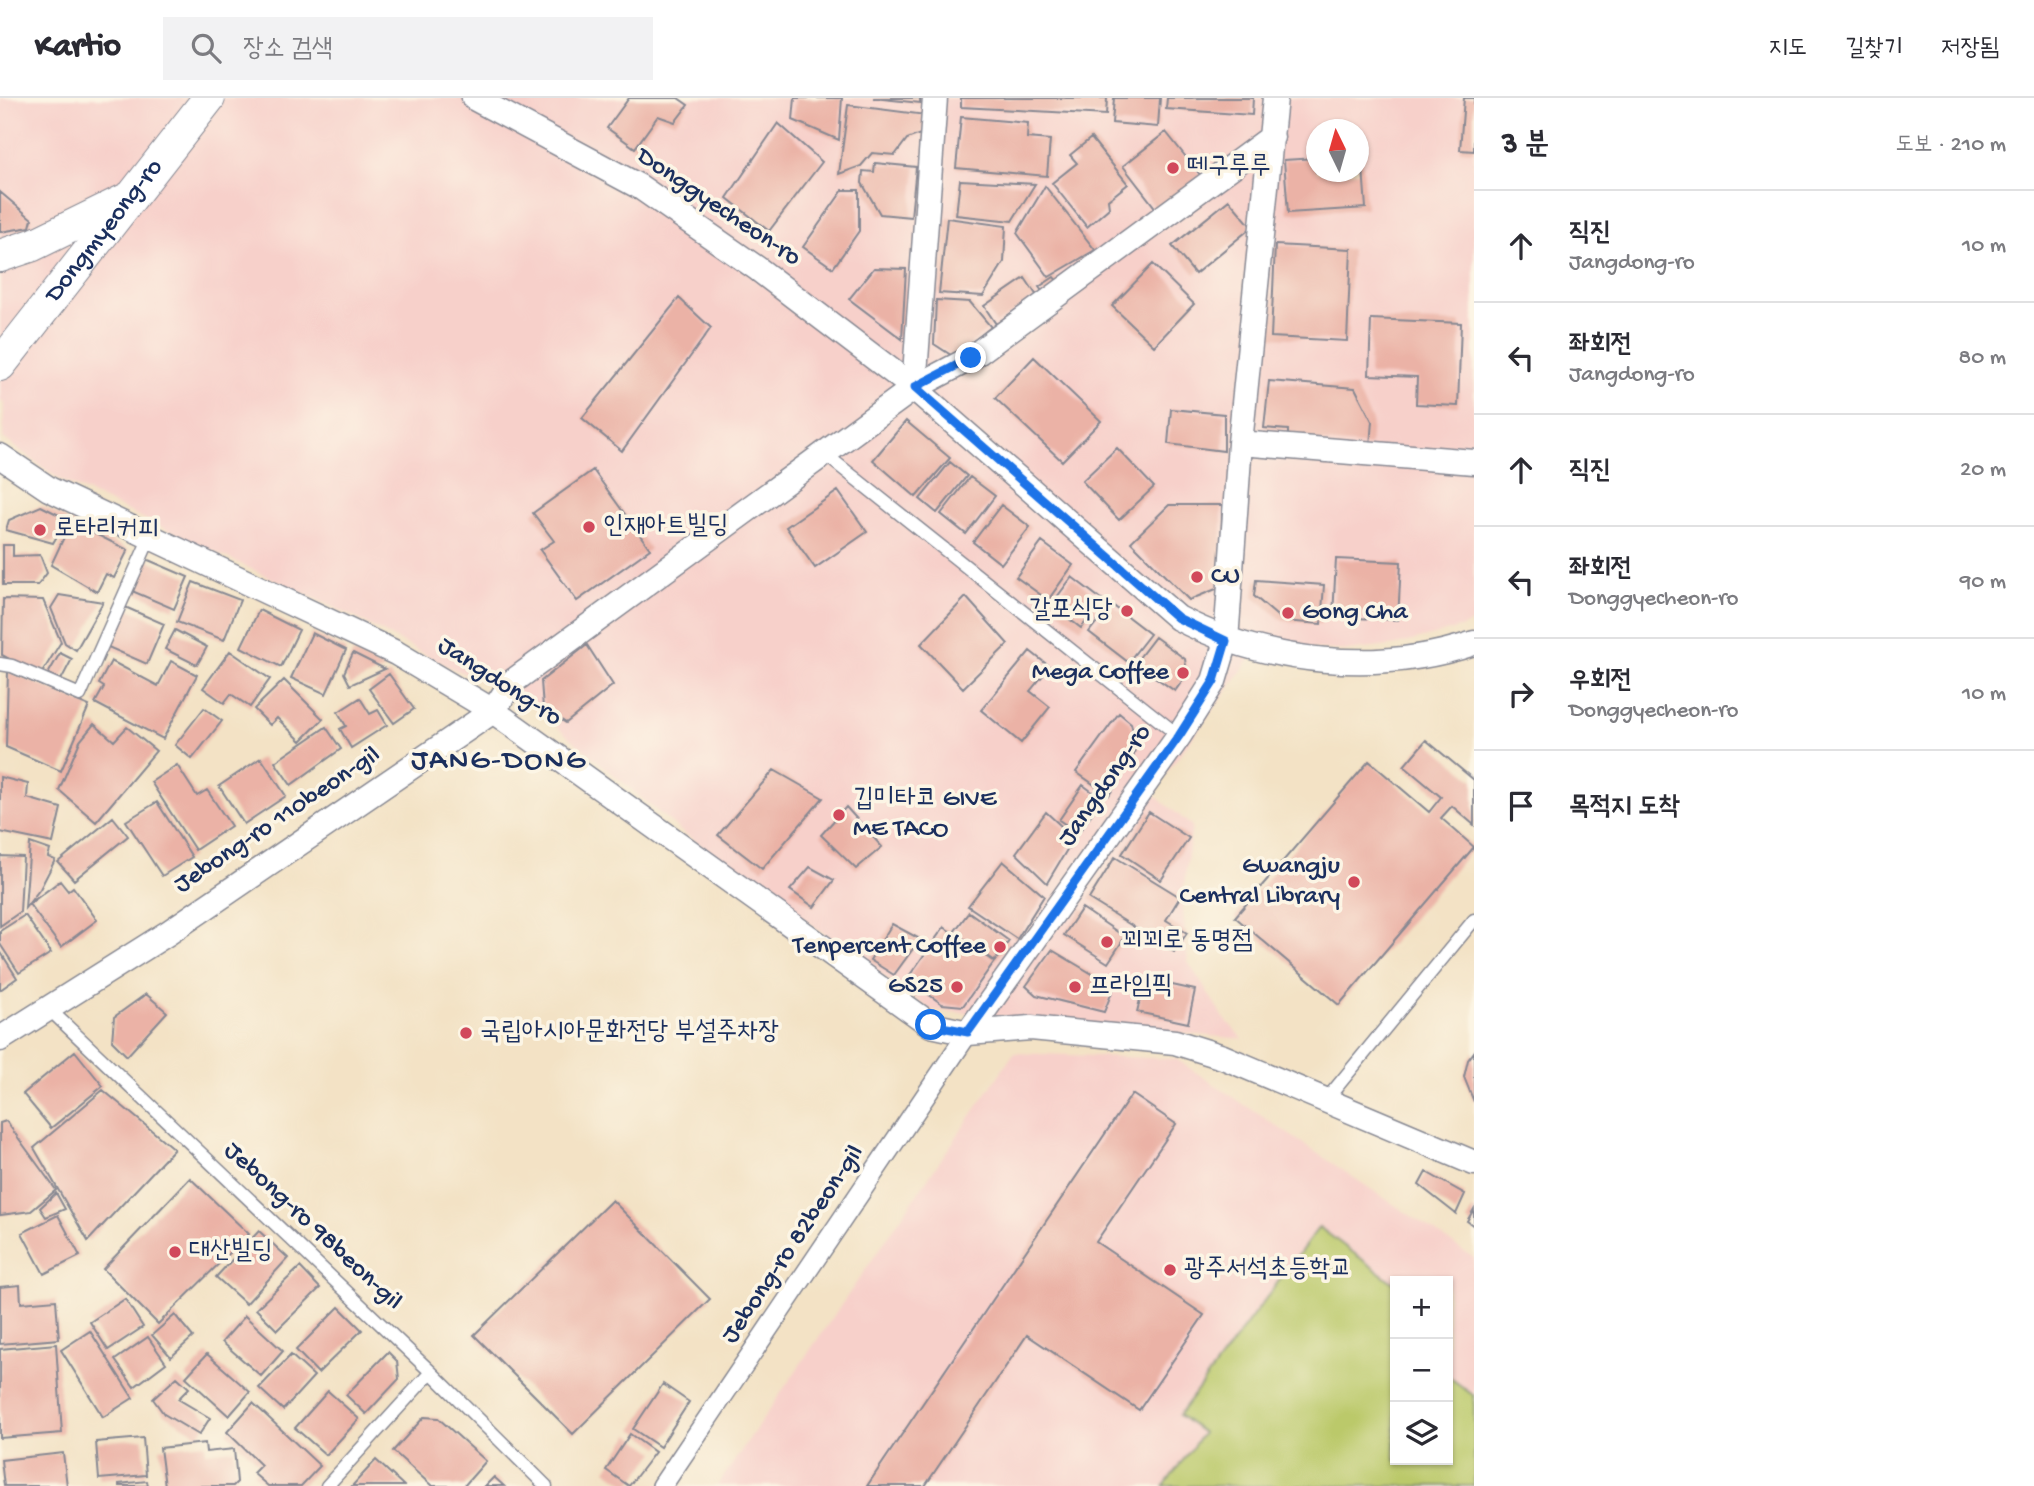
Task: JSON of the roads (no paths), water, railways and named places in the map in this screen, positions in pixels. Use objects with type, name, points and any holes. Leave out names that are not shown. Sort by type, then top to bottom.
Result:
[{"type":"street","name":"Dongmyeong-ro","points":[[0,365],[209,98]]},
{"type":"street","name":"Donggyecheon-ro","points":[[474,98],[640,187],[683,214],[915,387],[1178,618],[1226,641],[1277,654],[1355,661],[1424,656],[1474,643]]},
{"type":"street","points":[[915,387],[935,98]]},
{"type":"street","points":[[1179,736],[1214,681],[1226,641],[1240,443],[1275,98]]},
{"type":"street","points":[[915,387],[971,358],[1272,137]]},
{"type":"street","points":[[0,256],[33,245],[134,196]]},
{"type":"street","name":"Jebong-ro 110beon-gil","points":[[0,1039],[167,933],[493,711],[512,682],[826,455],[915,387]]},
{"type":"street","points":[[1240,443],[1474,462]]},
{"type":"street","name":"Jangdong-ro","points":[[0,456],[49,489],[396,653],[493,711],[931,1025],[968,1032],[1031,1028],[1175,1042],[1223,1057],[1474,1163]]},
{"type":"street","name":"Jangdong-ro","points":[[968,1032],[1179,736]]},
{"type":"street","name":"Jebong-ro 82beon-gil","points":[[663,1486],[968,1032]]},
{"type":"lane","name":"Jangdong-ro","points":[[826,455],[1179,736]]},
{"type":"lane","points":[[0,664],[12,666],[80,695],[150,537]]},
{"type":"lane","points":[[1326,1100],[1474,920]]},
{"type":"lane","name":"Jebong-ro 98beon-gil","points":[[49,1009],[431,1372]]},
{"type":"lane","points":[[327,1486],[431,1372],[546,1486]]},
{"type":"place","name":"떼구루루","points":[[1173,168]]},
{"type":"place","name":"인재아트빌딩","points":[[589,527]]},
{"type":"place","name":"로타리커피","points":[[40,530]]},
{"type":"place","name":"CU","points":[[1197,577]]},
{"type":"place","name":"갈포식당","points":[[1127,611]]},
{"type":"place","name":"Gong Cha","points":[[1288,613]]},
{"type":"place","name":"Mega Coffee","points":[[1183,673]]},
{"type":"place","name":"깁미타코 GIVE ME TACO","points":[[839,815]]},
{"type":"place","name":"Gwangju Central Library","points":[[1354,882]]},
{"type":"place","name":"꾀꾀로 동명점","points":[[1107,942]]},
{"type":"place","name":"Tenpercent Coffee","points":[[1000,947]]},
{"type":"place","name":"GS25","points":[[957,987]]},
{"type":"place","name":"프라임픽","points":[[1075,987]]},
{"type":"place","name":"국립아시아문화전당 부설주차장","points":[[466,1033]]},
{"type":"place","name":"대산빌딩","points":[[175,1252]]},
{"type":"place","name":"광주서석초등학교","points":[[1170,1270]]},
{"type":"district","name":"JANG-DONG","points":[[499,762]]}]
